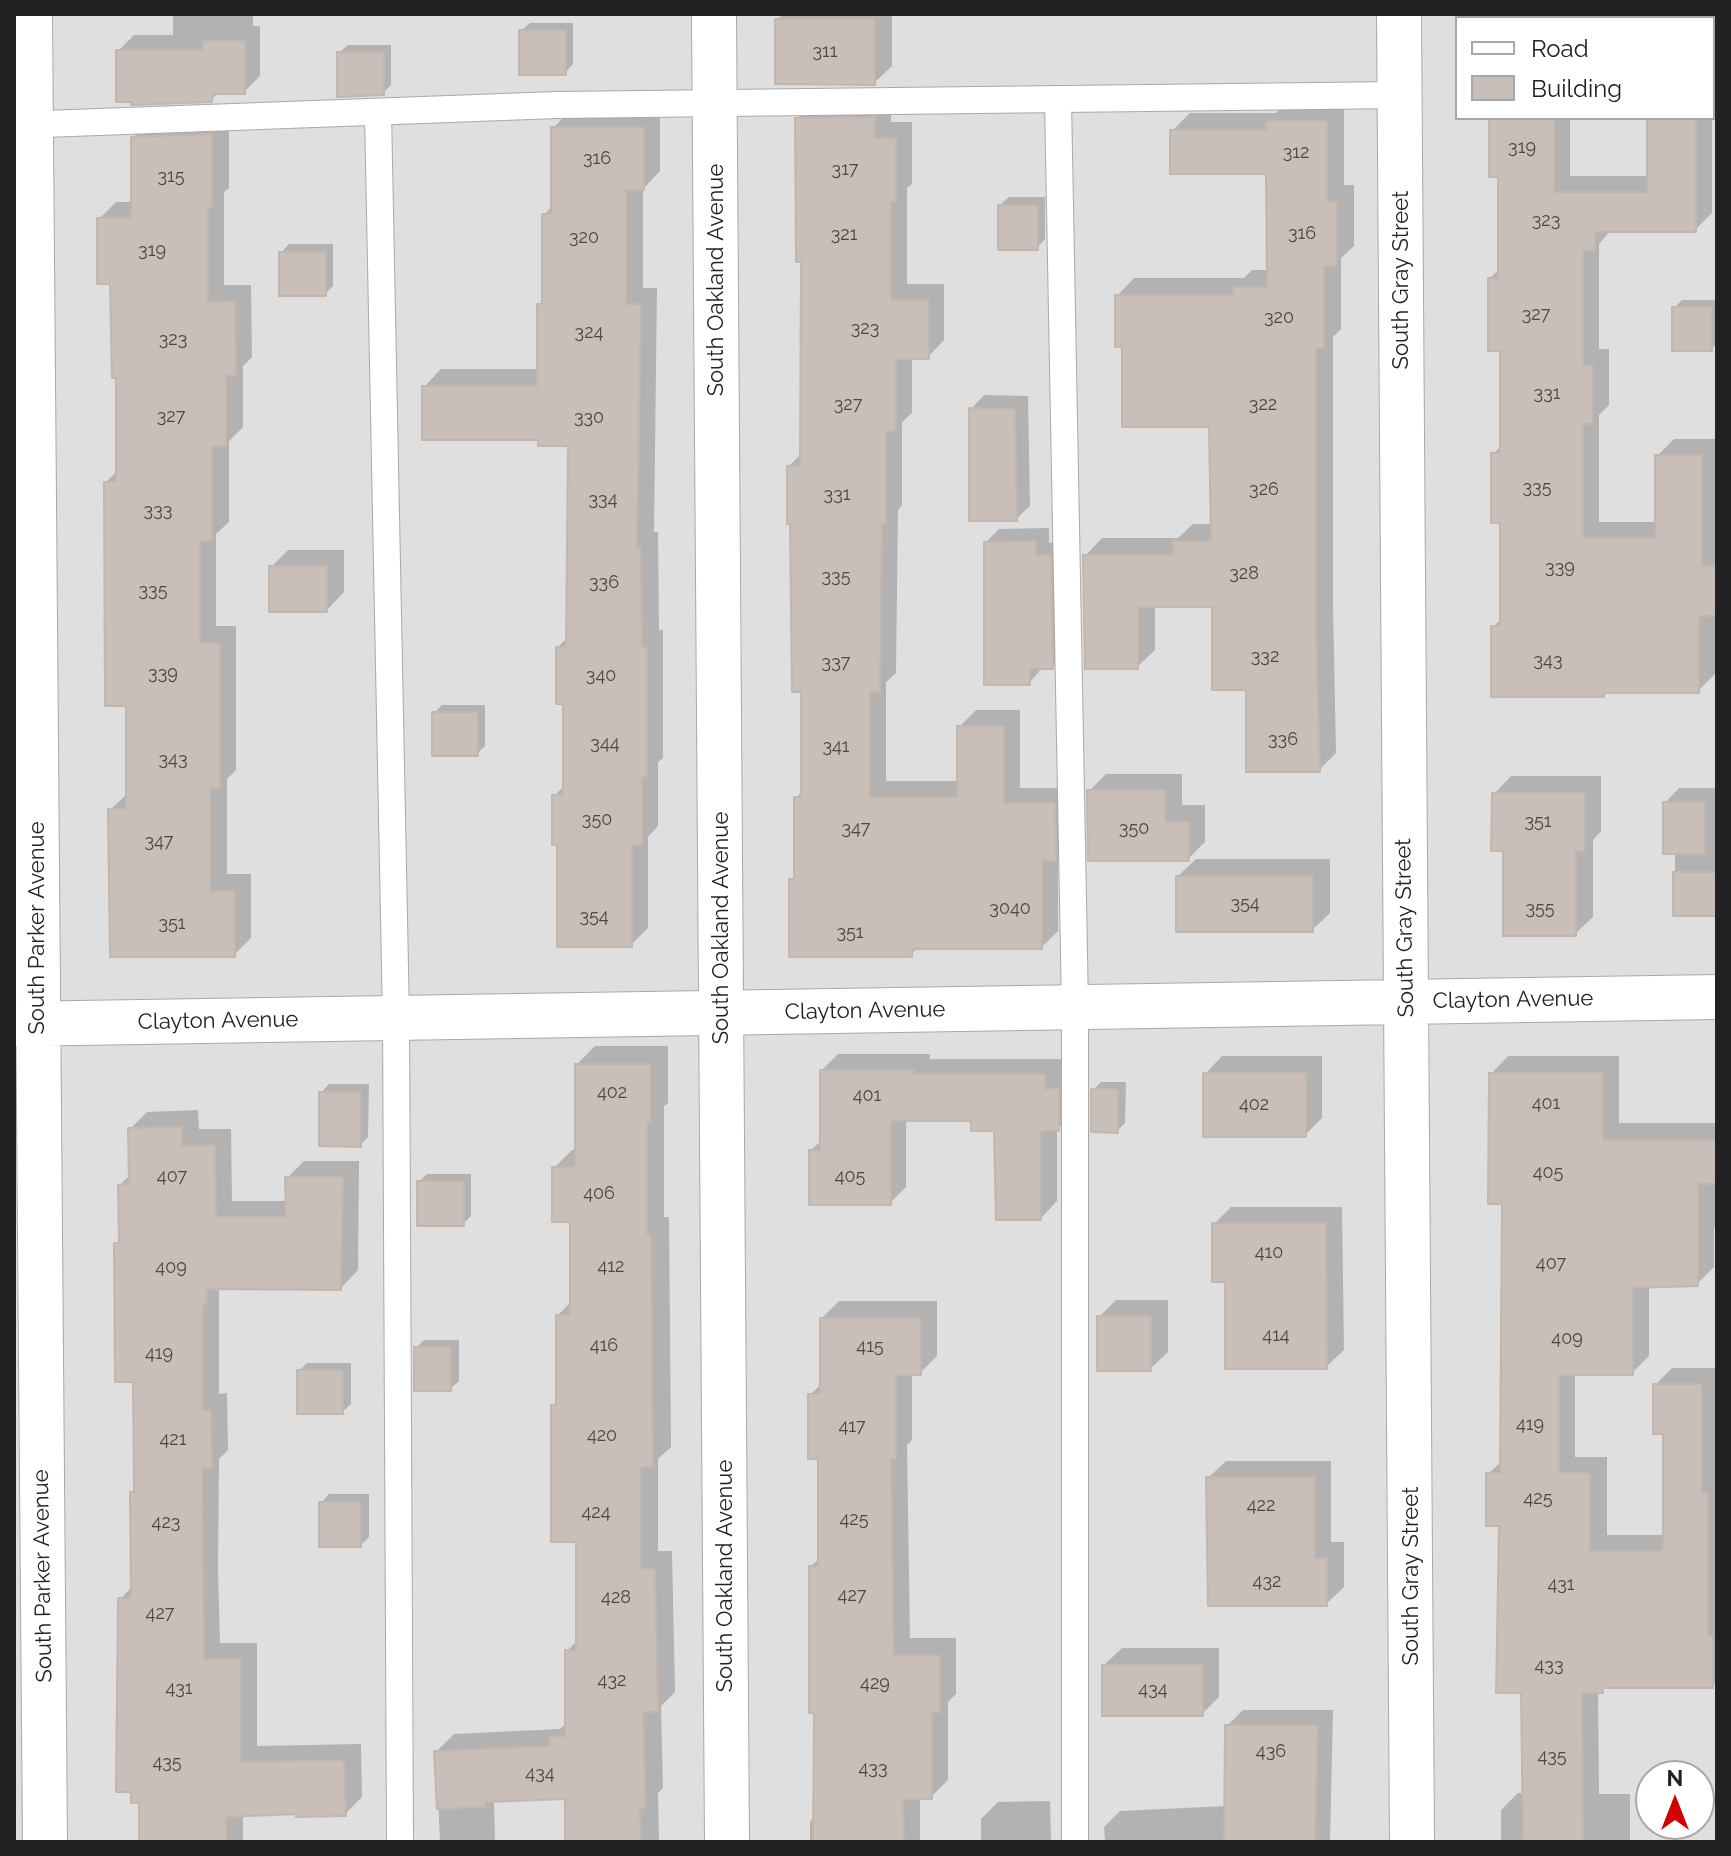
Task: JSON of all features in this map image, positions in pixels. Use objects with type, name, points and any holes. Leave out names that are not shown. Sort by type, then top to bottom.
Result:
[{"type":"street","name":"South Parker Avenue","points":[[30,14],[22,125],[26,1024],[45,1842]]},
{"type":"street","name":"South Oakland Avenue","points":[[714,14],[727,1842]]},
{"type":"street","name":"South Gray Street","points":[[1399,14],[1412,1842]]},
{"type":"street","name":"Clayton Avenue","points":[[26,1024],[1717,997]]},
{"type":"lane","points":[[22,125],[557,105],[1400,95]]},
{"type":"lane","points":[[1058,100],[1075,1007],[1075,1842]]},
{"type":"lane","points":[[378,112],[396,1018],[400,1842]]},
{"type":"shaded area","points":[[14,14],[1717,14],[1717,1842],[14,1842]]},
{"type":"building","points":[[775,19],[875,19],[875,85],[775,84]]},
{"type":"building","points":[[519,30],[566,30],[566,75],[519,75]]},
{"type":"building","points":[[203,41],[245,41],[245,94],[212,94],[212,102],[131,105],[131,102],[116,102],[116,50],[203,50]]},
{"type":"building","points":[[337,52],[384,52],[384,95],[337,97]]},
{"type":"building","points":[[875,117],[875,138],[896,138],[896,202],[891,202],[891,300],[929,300],[929,359],[896,359],[896,431],[886,431],[880,692],[870,692],[870,797],[957,797],[957,726],[1004,726],[1004,803],[1055,803],[1056,861],[1042,861],[1042,949],[912,949],[912,957],[789,957],[789,879],[794,879],[794,797],[801,797],[801,692],[792,692],[790,524],[787,524],[787,466],[800,466],[801,262],[796,262],[795,118]]},
{"type":"building","points":[[1489,120],[1554,120],[1554,192],[1647,192],[1647,120],[1696,120],[1696,232],[1595,232],[1595,251],[1583,251],[1583,365],[1593,365],[1593,424],[1583,424],[1583,538],[1655,538],[1655,455],[1702,455],[1702,566],[1717,566],[1717,616],[1699,616],[1699,693],[1491,697],[1491,626],[1500,626],[1500,523],[1491,523],[1491,453],[1500,453],[1500,351],[1488,351],[1488,278],[1498,278],[1498,177],[1489,177]]},
{"type":"building","points":[[1266,121],[1327,121],[1327,202],[1337,202],[1337,266],[1324,266],[1324,348],[1316,348],[1316,625],[1320,772],[1246,772],[1246,690],[1212,690],[1212,607],[1138,607],[1138,669],[1085,669],[1083,555],[1173,555],[1173,541],[1211,541],[1209,427],[1122,427],[1122,347],[1115,347],[1115,295],[1233,295],[1233,287],[1267,287],[1266,174],[1170,174],[1170,130],[1266,130]]},
{"type":"building","points":[[551,127],[644,127],[644,190],[626,190],[626,304],[641,304],[637,549],[641,548],[642,647],[647,647],[647,777],[642,777],[642,845],[632,845],[632,947],[557,947],[557,845],[552,845],[552,795],[563,795],[563,704],[556,704],[556,647],[566,647],[568,446],[538,446],[538,440],[422,440],[422,386],[537,386],[537,304],[542,304],[542,214],[551,214]]},
{"type":"building","points":[[212,134],[208,302],[235,301],[236,376],[226,376],[226,446],[212,446],[212,541],[200,541],[200,643],[220,643],[220,789],[210,789],[210,891],[235,891],[235,957],[110,957],[108,809],[126,809],[126,706],[105,706],[104,482],[116,482],[116,378],[112,378],[110,284],[97,284],[97,218],[131,218],[131,137]]},
{"type":"building","points":[[998,205],[1038,205],[1038,250],[998,250]]},
{"type":"building","points":[[279,252],[326,252],[326,296],[279,296]]},
{"type":"building","points":[[1672,307],[1712,307],[1712,351],[1672,351]]},
{"type":"building","points":[[969,408],[1015,409],[1017,521],[969,521]]},
{"type":"building","points":[[1036,541],[1036,555],[1051,555],[1053,669],[1030,669],[1030,685],[984,685],[984,542]]},
{"type":"building","points":[[269,566],[327,566],[327,612],[269,612]]},
{"type":"building","points":[[432,712],[478,712],[478,756],[432,756]]},
{"type":"building","points":[[1087,790],[1165,790],[1165,822],[1189,822],[1189,861],[1088,861]]},
{"type":"building","points":[[1492,793],[1585,793],[1585,851],[1576,851],[1576,936],[1503,936],[1503,851],[1491,851]]},
{"type":"building","points":[[1663,802],[1705,802],[1705,854],[1663,854]]},
{"type":"building","points":[[1673,872],[1717,872],[1717,916],[1673,916]]},
{"type":"building","points":[[1176,876],[1313,876],[1313,932],[1176,932]]},
{"type":"building","points":[[575,1064],[650,1064],[647,1235],[651,1235],[653,1467],[641,1467],[641,1569],[655,1569],[658,1712],[643,1712],[646,1808],[640,1808],[641,1842],[565,1842],[565,1799],[486,1802],[486,1807],[437,1809],[434,1751],[550,1746],[549,1737],[565,1736],[565,1650],[576,1650],[576,1542],[551,1542],[551,1405],[556,1405],[556,1315],[570,1315],[570,1222],[552,1222],[552,1167],[575,1167]]},
{"type":"building","points":[[820,1070],[1045,1074],[1045,1089],[1059,1089],[1059,1131],[1041,1131],[1041,1220],[996,1220],[994,1131],[971,1131],[971,1121],[891,1121],[891,1205],[809,1205],[809,1150],[820,1150]]},
{"type":"building","points":[[1203,1073],[1306,1073],[1306,1137],[1203,1137]]},
{"type":"building","points":[[1489,1073],[1603,1073],[1603,1140],[1717,1140],[1717,1184],[1698,1184],[1698,1286],[1633,1288],[1633,1375],[1559,1375],[1559,1473],[1590,1473],[1590,1551],[1661,1551],[1663,1548],[1663,1434],[1653,1434],[1653,1384],[1702,1384],[1702,1493],[1708,1493],[1708,1636],[1713,1636],[1713,1688],[1603,1688],[1603,1693],[1582,1693],[1583,1842],[1523,1842],[1521,1693],[1496,1693],[1499,1526],[1486,1526],[1486,1473],[1500,1473],[1502,1204],[1488,1204]]},
{"type":"building","points":[[1091,1089],[1118,1089],[1118,1133],[1091,1132]]},
{"type":"building","points":[[319,1092],[361,1092],[361,1147],[319,1146]]},
{"type":"building","points":[[182,1127],[182,1146],[215,1145],[216,1217],[286,1217],[285,1177],[343,1177],[341,1290],[207,1289],[207,1304],[203,1304],[203,1410],[211,1410],[212,1469],[202,1469],[204,1659],[241,1659],[241,1762],[344,1760],[346,1816],[296,1817],[296,1814],[226,1817],[226,1842],[139,1842],[139,1803],[131,1803],[131,1792],[116,1792],[118,1598],[131,1598],[130,1492],[134,1492],[133,1382],[115,1382],[114,1243],[119,1243],[118,1185],[129,1184],[128,1128]]},
{"type":"building","points":[[417,1181],[464,1181],[464,1226],[417,1226]]},
{"type":"building","points":[[1212,1223],[1326,1223],[1327,1369],[1225,1369],[1225,1282],[1212,1282]]},
{"type":"building","points":[[1097,1316],[1151,1316],[1151,1371],[1097,1371]]},
{"type":"building","points":[[820,1318],[921,1318],[921,1375],[896,1375],[896,1459],[891,1459],[894,1655],[940,1655],[940,1713],[932,1713],[932,1799],[903,1799],[904,1842],[813,1842],[814,1713],[809,1713],[809,1566],[818,1566],[818,1459],[808,1459],[808,1394],[820,1394]]},
{"type":"building","points":[[414,1347],[451,1347],[451,1391],[414,1391]]},
{"type":"building","points":[[297,1370],[343,1370],[343,1414],[297,1414]]},
{"type":"building","points":[[1206,1477],[1315,1477],[1315,1558],[1327,1558],[1327,1606],[1208,1606]]},
{"type":"building","points":[[319,1502],[361,1502],[361,1547],[319,1547]]},
{"type":"building","points":[[1102,1665],[1203,1665],[1203,1716],[1102,1716]]},
{"type":"building","points":[[1225,1725],[1318,1725],[1315,1842],[1224,1842]]}]
